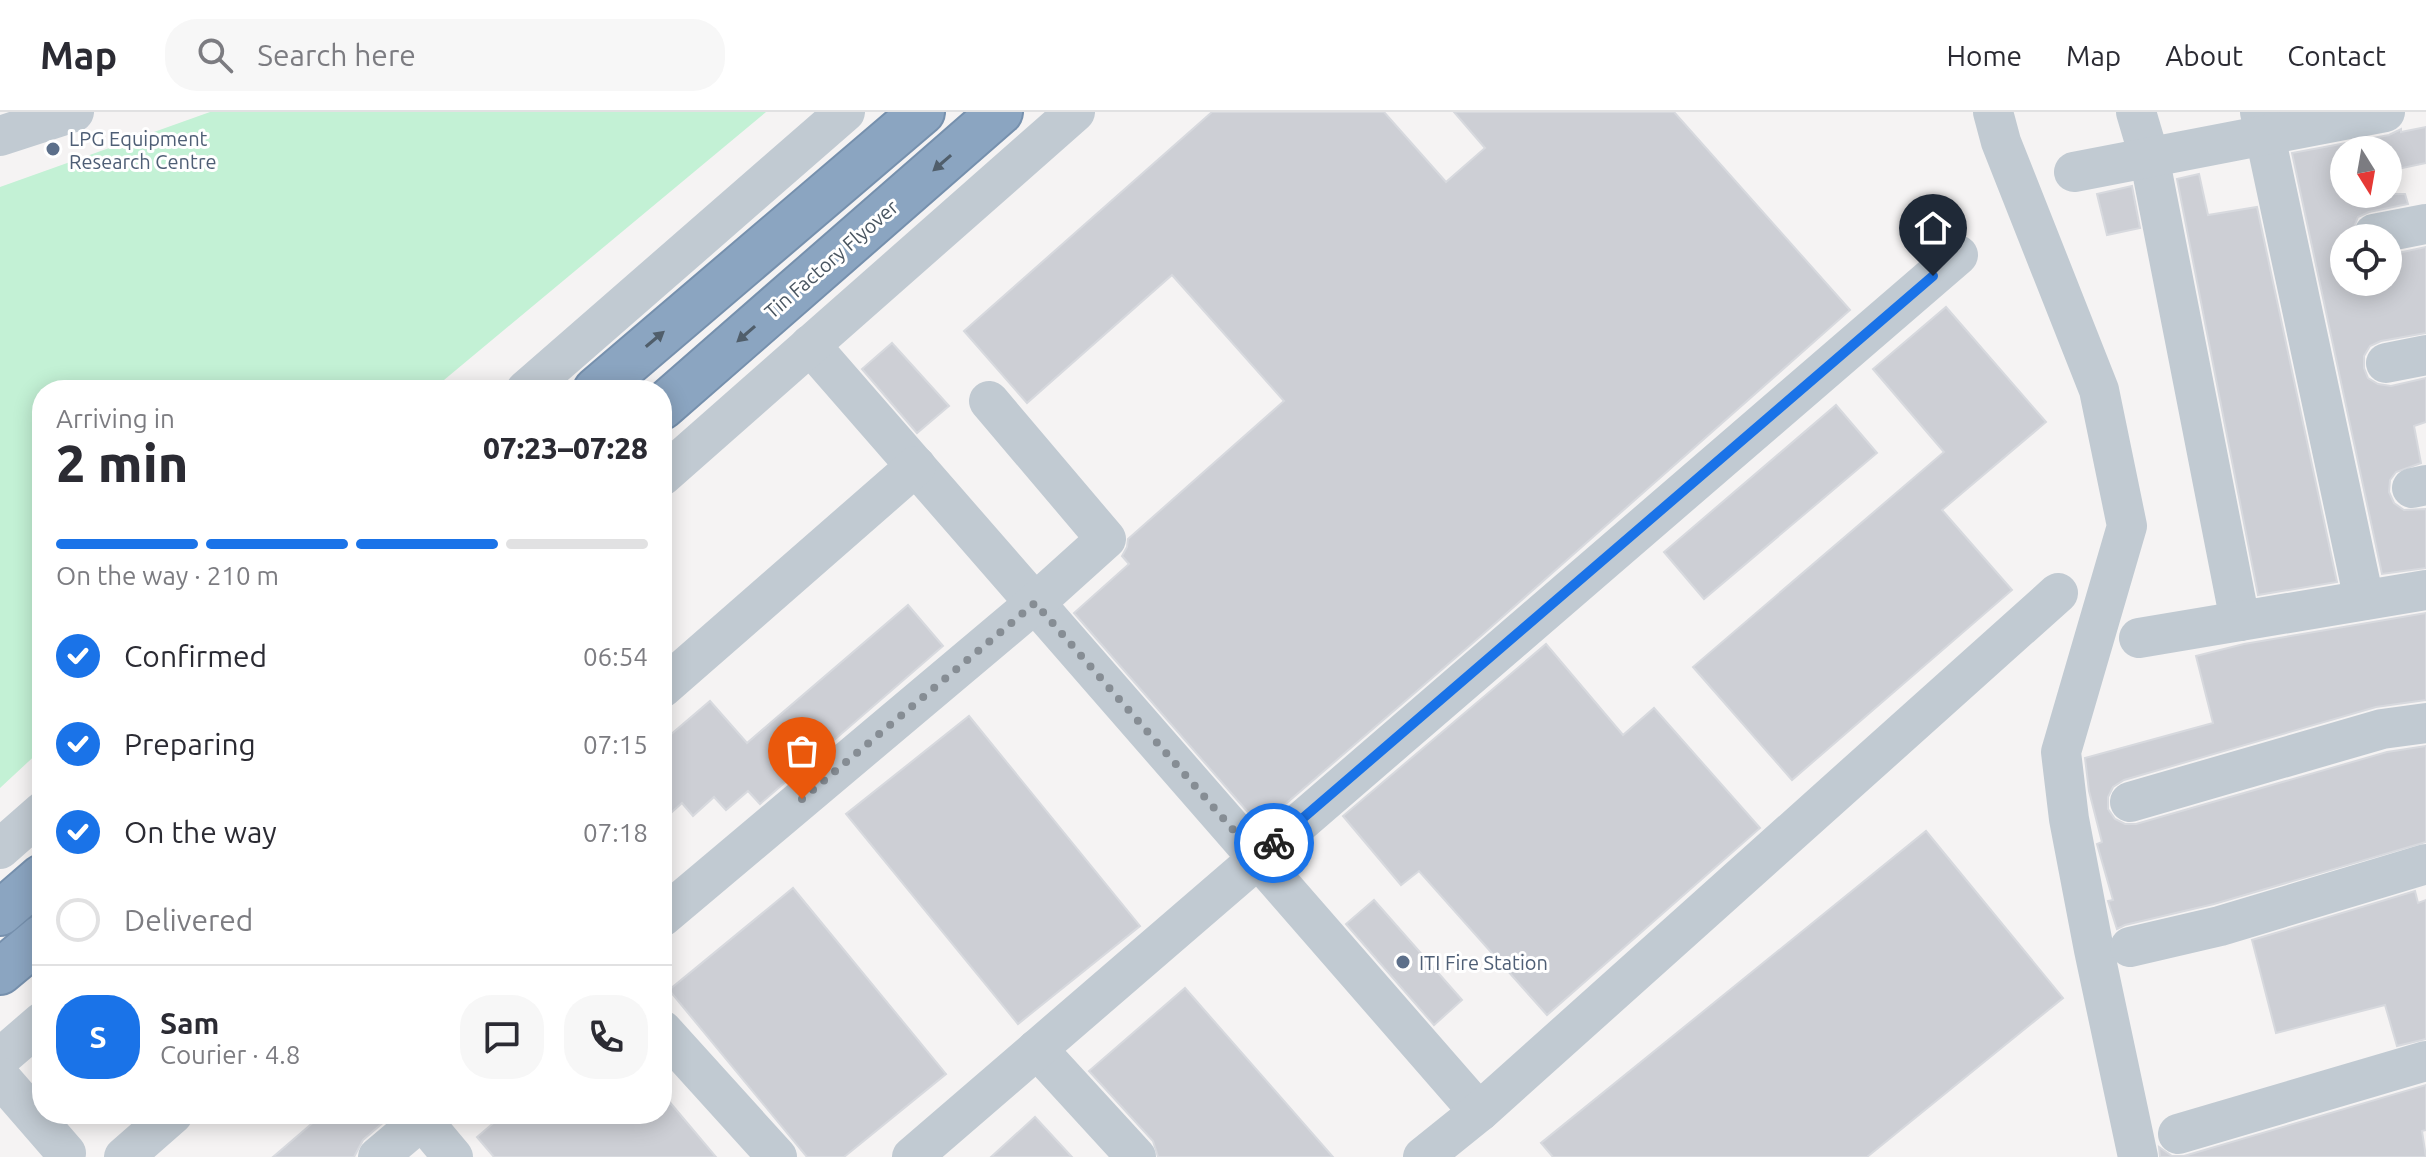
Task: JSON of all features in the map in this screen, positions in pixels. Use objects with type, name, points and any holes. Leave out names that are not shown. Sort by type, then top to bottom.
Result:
[{"type":"highway","points":[[608,380],[922,112]]},
{"type":"highway","name":"Tin Factory Flyover","points":[[672,398],[1000,112]]},
{"type":"highway","points":[[0,913],[32,886]]},
{"type":"highway","points":[[0,972],[32,945]]},
{"type":"street","points":[[0,136],[74,112]]},
{"type":"street","points":[[537,380],[845,112]]},
{"type":"street","points":[[672,467],[1075,112]]},
{"type":"street","points":[[1993,112],[2001,142],[2099,390],[2127,526],[2061,752],[2069,819],[2138,1157]]},
{"type":"street","points":[[2136,112],[2149,156],[2240,621]]},
{"type":"street","points":[[2074,172],[2149,156],[2262,124],[2385,112]]},
{"type":"street","points":[[2262,124],[2364,600]]},
{"type":"street","points":[[2402,229],[2426,224]]},
{"type":"street","points":[[912,1157],[1958,255]]},
{"type":"street","points":[[810,345],[1479,1112]]},
{"type":"street","points":[[2386,363],[2426,355]]},
{"type":"street","points":[[672,909],[1035,603],[1106,539],[989,401]]},
{"type":"street","points":[[672,679],[916,466]]},
{"type":"street","points":[[2139,638],[2426,590]]},
{"type":"street","points":[[1423,1157],[1479,1112],[2058,593]]},
{"type":"street","points":[[2130,802],[2382,729],[2426,723]]},
{"type":"street","points":[[0,849],[32,821]]},
{"type":"street","points":[[2130,947],[2220,926],[2426,864]]},
{"type":"street","points":[[0,1058],[32,1031]]},
{"type":"street","points":[[672,1041],[777,1157]]},
{"type":"street","points":[[1037,1049],[1136,1157]]},
{"type":"street","points":[[2178,1134],[2426,1061]]},
{"type":"street","points":[[0,1077],[32,1121]]},
{"type":"street","points":[[34,1124],[57,1156]]},
{"type":"street","points":[[124,1157],[162,1124]]},
{"type":"street","points":[[378,1157],[418,1124]]},
{"type":"street","points":[[431,1124],[453,1157]]},
{"type":"green space","points":[[210,112],[766,112],[444,380],[32,380],[32,758],[0,788],[0,187]]},
{"type":"building","points":[[1212,112],[1384,112],[1446,182],[1485,148],[1454,112],[1674,112],[1850,310],[1260,826],[1074,613],[1129,564],[1122,556],[1128,539],[1284,401],[1172,275],[1027,403],[964,331]]},
{"type":"building","points":[[2426,127],[2426,163],[2402,168],[2402,136],[2384,136],[2401,129],[2401,132]]},
{"type":"building","points":[[2330,146],[2330,208],[2388,208],[2358,217],[2355,224],[2330,224],[2330,296],[2402,296],[2402,252],[2426,247],[2426,333],[2370,346],[2364,356],[2364,368],[2368,378],[2378,384],[2391,386],[2426,378],[2426,422],[2414,426],[2421,463],[2396,472],[2390,480],[2389,492],[2394,503],[2404,510],[2426,509],[2426,568],[2382,574],[2292,153]]},
{"type":"building","points":[[2199,174],[2208,215],[2257,207],[2337,582],[2258,595],[2177,179]]},
{"type":"building","points":[[2132,186],[2140,228],[2107,235],[2097,194]]},
{"type":"building","points":[[2402,194],[2405,194],[2408,204],[2402,205]]},
{"type":"building","points":[[1946,307],[2046,422],[1942,510],[2012,590],[1792,780],[1693,667],[1944,452],[1873,369]]},
{"type":"building","points":[[892,343],[949,406],[917,433],[862,369]]},
{"type":"building","points":[[1836,405],[1877,453],[1704,599],[1664,552]]},
{"type":"building","points":[[908,605],[943,646],[760,804],[748,791],[726,810],[714,797],[693,816],[682,803],[672,812],[672,733],[710,701],[747,743]]},
{"type":"building","points":[[2426,613],[2426,700],[2376,707],[2124,780],[2113,787],[2108,797],[2108,809],[2115,819],[2125,824],[2136,824],[2387,752],[2426,746],[2426,842],[2117,929],[2108,901],[2113,900],[2097,844],[2102,842],[2089,791],[2085,758],[2213,723],[2196,656],[2244,644]]},
{"type":"building","points":[[1546,644],[1623,735],[1654,708],[1760,828],[1547,1015],[1419,871],[1401,885],[1343,816]]},
{"type":"building","points":[[969,716],[1140,926],[1018,1024],[846,814]]},
{"type":"building","points":[[1926,831],[2063,998],[1867,1157],[1553,1157],[1541,1143]]},
{"type":"building","points":[[793,888],[946,1074],[844,1157],[807,1157],[672,994],[672,988]]},
{"type":"building","points":[[2415,891],[2418,903],[2426,900],[2426,1039],[2397,1046],[2385,1005],[2276,1033],[2252,940]]},
{"type":"building","points":[[1374,900],[1462,1000],[1434,1025],[1346,924]]},
{"type":"building","points":[[1185,988],[1333,1157],[1158,1157],[1153,1141],[1089,1071]]},
{"type":"building","points":[[2426,1085],[2426,1130],[2422,1131],[2426,1157],[2160,1157],[2159,1147],[2172,1156],[2184,1156]]},
{"type":"building","points":[[672,1105],[716,1157],[494,1157],[477,1137],[492,1124],[672,1124]]},
{"type":"building","points":[[1035,1117],[1072,1157],[991,1157]]},
{"type":"building","points":[[311,1124],[381,1124],[363,1140],[354,1157],[273,1157]]},
{"type":"way so far","points":[[802,799],[1035,603],[1257,857],[1274,843]]},
{"type":"place","name":"LPG Equipment Research Centre","points":[[53,149]]},
{"type":"place","name":"ITI Fire Station","points":[[1403,962]]},
{"type":"route","points":[[1274,843],[1933,276]]}]
